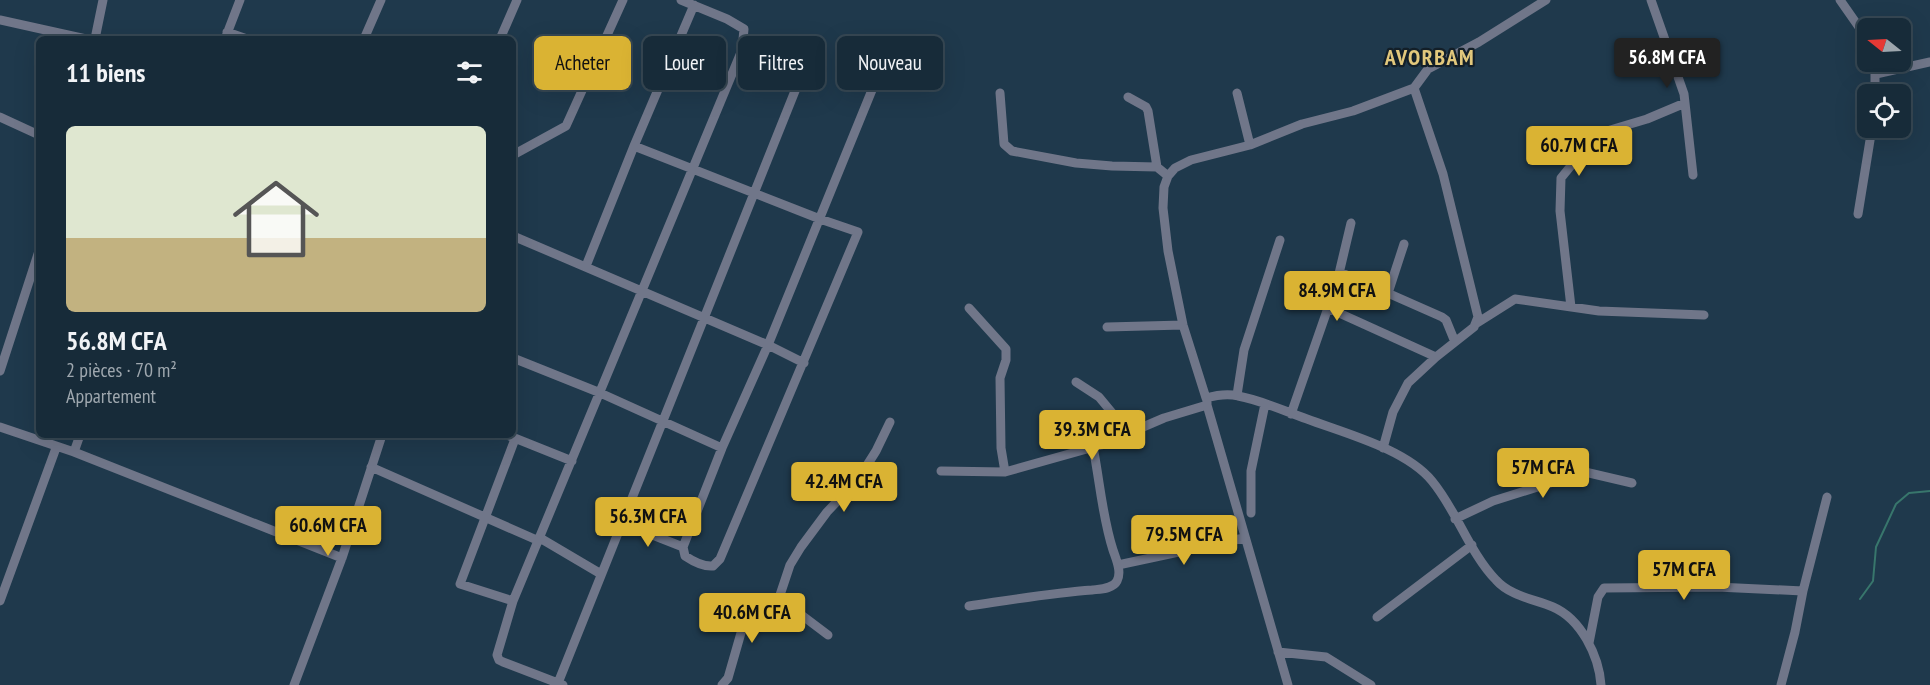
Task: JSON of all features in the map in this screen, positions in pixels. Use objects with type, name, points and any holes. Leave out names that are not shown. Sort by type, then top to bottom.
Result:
[{"type":"street","points":[[96,36],[103,0]]},
{"type":"street","points":[[226,35],[240,0]]},
{"type":"street","points":[[365,36],[381,0]]},
{"type":"street","points":[[501,36],[517,0]]},
{"type":"street","points":[[516,151],[566,126],[623,0]]},
{"type":"street","points":[[681,0],[727,19],[744,29],[742,50],[513,601],[497,655],[499,660],[561,684],[601,574],[796,90]]},
{"type":"street","points":[[1288,685],[1183,325],[1164,227],[1164,187],[1168,176],[1175,168],[1191,160],[1250,145],[1302,124],[1353,111],[1414,88],[1428,69],[1479,42],[1546,0]]},
{"type":"street","points":[[1651,0],[1684,94],[1693,175]]},
{"type":"street","points":[[1840,0],[1857,24]]},
{"type":"street","points":[[586,266],[694,5]]},
{"type":"street","points":[[0,20],[72,36]]},
{"type":"street","points":[[1876,84],[1876,74],[1930,62]]},
{"type":"street","points":[[1414,88],[1443,174],[1478,317],[1477,323]]},
{"type":"street","points":[[634,146],[819,219],[858,232],[720,559],[713,566],[707,567],[686,556],[684,547],[722,448],[768,345],[819,219],[872,90]]},
{"type":"street","points":[[1000,93],[1004,144],[1012,151],[1076,163],[1157,167],[1168,176]]},
{"type":"street","points":[[1236,93],[1250,145]]},
{"type":"street","points":[[1128,97],[1146,107],[1148,111],[1157,167]]},
{"type":"street","points":[[1571,307],[1560,211],[1561,178],[1597,134],[1647,119],[1685,104]]},
{"type":"street","points":[[0,117],[36,134]]},
{"type":"street","points":[[1858,214],[1870,138]]},
{"type":"street","points":[[1291,414],[1340,272],[1352,223]]},
{"type":"street","points":[[516,237],[643,290],[804,363]]},
{"type":"street","points":[[1237,395],[1244,350],[1280,240]]},
{"type":"street","points":[[1388,293],[1404,244]]},
{"type":"street","points":[[0,371],[36,260]]},
{"type":"street","points":[[1340,272],[1442,317],[1446,320],[1455,342]]},
{"type":"street","points":[[1383,448],[1400,395],[1408,383],[1477,323],[1515,299],[1571,307],[1704,315]]},
{"type":"street","points":[[969,308],[1006,349],[1007,354],[1000,378],[1001,448],[1005,472]]},
{"type":"street","points":[[1328,308],[1436,357]]},
{"type":"street","points":[[1107,327],[1183,325]]},
{"type":"street","points":[[516,359],[598,392],[722,448]]},
{"type":"street","points":[[1076,382],[1099,397],[1128,432]]},
{"type":"street","points":[[941,471],[1005,472],[1093,447],[1217,395],[1237,395],[1265,404],[1383,448],[1413,465],[1432,480],[1497,581],[1513,592],[1556,608],[1571,621],[1589,643],[1600,669],[1600,685]]},
{"type":"street","points":[[1251,513],[1251,471],[1265,404]]},
{"type":"street","points":[[722,685],[728,678],[747,612],[779,598],[790,565],[801,546],[827,512],[859,478],[876,452],[890,422]]},
{"type":"street","points":[[0,428],[74,452],[342,558]]},
{"type":"street","points":[[74,452],[79,438]]},
{"type":"street","points":[[294,685],[342,558],[381,438]]},
{"type":"street","points":[[511,438],[486,518],[460,584],[513,601]]},
{"type":"street","points":[[514,438],[572,461]]},
{"type":"street","points":[[969,606],[1112,587],[1118,580],[1118,565],[1103,516],[1093,447]]},
{"type":"street","points":[[0,601],[56,448]]},
{"type":"street","points":[[371,467],[486,518],[540,539],[601,574]]},
{"type":"street","points":[[1455,519],[1492,501],[1585,472],[1632,483]]},
{"type":"street","points":[[1781,685],[1827,497]]},
{"type":"street","points":[[622,524],[684,547]]},
{"type":"street","points":[[1118,565],[1244,538]]},
{"type":"street","points":[[1377,617],[1472,545]]},
{"type":"street","points":[[1589,643],[1598,597],[1604,588],[1717,587],[1803,591]]},
{"type":"street","points":[[779,598],[828,635]]},
{"type":"street","points":[[1278,652],[1326,657],[1371,685]]},
{"type":"waterway","points":[[1860,599],[1873,581],[1876,547],[1896,504],[1909,493],[1930,491]]},
{"type":"district","name":"AVORBAM","points":[[1430,57]]}]
